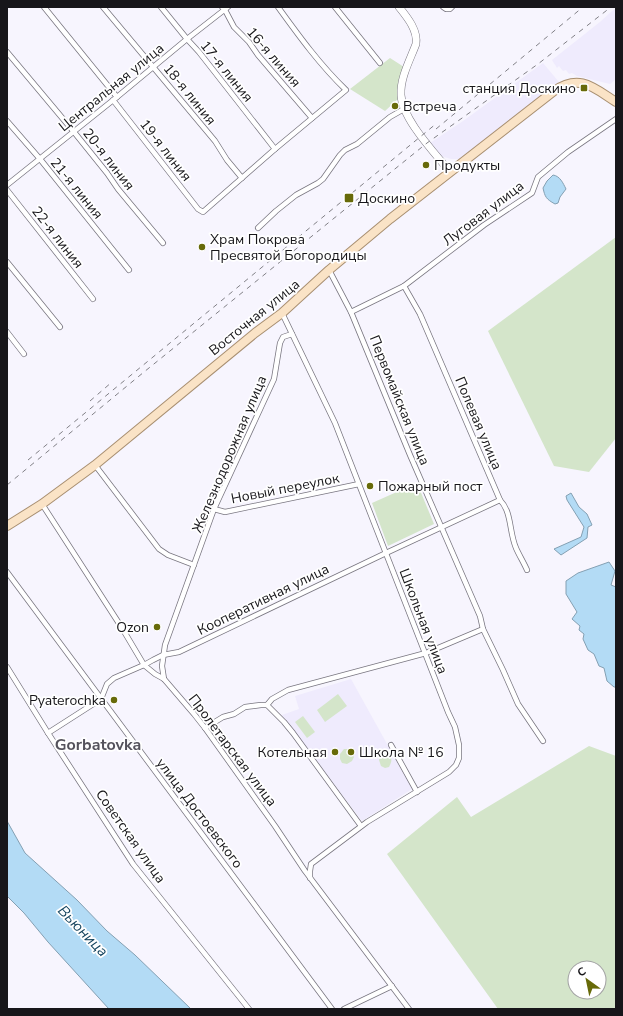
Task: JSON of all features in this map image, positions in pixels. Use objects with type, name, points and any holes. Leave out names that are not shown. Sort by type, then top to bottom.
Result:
[{"type":"main road","name":"Восточная улица","points":[[7,526],[42,504],[95,465],[252,335],[282,313],[329,270],[390,219],[562,85],[580,82],[594,88],[616,102]]},
{"type":"street","name":"19-я линия","points":[[44,7],[198,209],[203,212],[242,178]]},
{"type":"street","name":"18-я линия","points":[[103,7],[215,141],[227,160],[242,178]]},
{"type":"street","name":"17-я линия","points":[[161,7],[199,52],[275,149]]},
{"type":"street","points":[[242,178],[346,90],[332,77],[278,7]]},
{"type":"street","points":[[335,7],[380,63]]},
{"type":"street","points":[[399,7],[408,18],[417,40],[401,86],[404,109],[407,116],[420,134],[450,172]]},
{"type":"street","points":[[444,8],[450,9],[452,7]]},
{"type":"street","name":"Центральная улица","points":[[7,185],[115,99],[225,8]]},
{"type":"street","name":"16-я линия","points":[[225,8],[234,27],[249,42],[258,55],[312,118]]},
{"type":"street","name":"20-я линия","points":[[7,52],[163,242]]},
{"type":"street","points":[[258,228],[291,199],[323,179],[340,154],[356,144],[390,117],[404,109]]},
{"type":"street","name":"Луговая улица","points":[[352,312],[404,286],[484,225],[532,193],[538,177],[568,152],[616,119]]},
{"type":"street","name":"21-я линия","points":[[7,121],[40,159],[129,270]]},
{"type":"street","name":"22-я линия","points":[[7,190],[93,299]]},
{"type":"street","points":[[7,262],[60,327]]},
{"type":"street","name":"Первомайская улица","points":[[329,270],[352,312],[407,448],[480,616],[482,629],[518,704],[544,741]]},
{"type":"street","name":"Полевая улица","points":[[404,286],[420,314],[500,500],[504,504],[515,547],[528,570]]},
{"type":"street","name":"Школьная улица","points":[[282,313],[335,423],[455,727],[459,745],[456,765],[449,772],[361,826],[311,864]]},
{"type":"street","points":[[7,332],[24,354]]},
{"type":"street","name":"Железнодорожная улица","points":[[164,679],[162,666],[165,645],[214,510],[274,379],[280,343],[283,337],[292,334]]},
{"type":"street","points":[[95,465],[159,549],[168,555],[194,565]]},
{"type":"street","name":"Новый переулок","points":[[214,510],[225,512],[359,484]]},
{"type":"street","name":"Кооперативная улица","points":[[101,699],[106,684],[114,678],[163,655],[179,652],[500,500]]},
{"type":"street","name":"Пролетарская улица","points":[[42,504],[122,628],[144,665],[164,679],[205,728],[310,878],[409,1009]]},
{"type":"street","name":"улица Достоевского","points":[[7,572],[332,1009]]},
{"type":"street","points":[[268,705],[272,699],[288,690],[426,653],[482,629]]},
{"type":"street","name":"Советская улица","points":[[7,667],[133,864],[249,1009]]},
{"type":"street","points":[[48,733],[101,699]]},
{"type":"street","points":[[205,728],[223,717],[234,714],[245,707],[268,705],[293,733],[361,826]]},
{"type":"street","points":[[391,746],[417,792]]},
{"type":"street","points":[[300,863],[308,865],[311,864],[310,878]]},
{"type":"street","points":[[344,1009],[392,986]]},
{"type":"shaded area","points":[[616,8],[616,79],[610,84],[577,76],[572,73],[569,74],[566,70],[563,71],[559,66],[557,68],[552,60]]},
{"type":"shaded area","points":[[543,63],[559,82],[461,159],[451,159],[441,156],[430,143],[463,121]]},
{"type":"shaded area","name":"Школа № 16","points":[[351,679],[412,789],[362,821],[282,715],[299,709],[295,696]]},
{"type":"green space","points":[[390,58],[404,67],[398,86],[398,99],[385,111],[350,89]]},
{"type":"green space","points":[[616,237],[616,438],[589,472],[554,466],[488,331]]},
{"type":"green space","points":[[417,483],[434,524],[388,546],[372,503]]},
{"type":"green space","points":[[338,694],[347,706],[325,722],[317,710]]},
{"type":"green space","points":[[303,716],[315,732],[307,738],[295,722]]},
{"type":"green space","points":[[589,746],[616,756],[616,1009],[498,1009],[387,854],[457,797],[471,817]]},
{"type":"green space","points":[[344,749],[348,749],[354,757],[352,761],[347,764],[342,763],[340,759],[340,754]]},
{"type":"green space","points":[[387,753],[391,758],[391,761],[389,767],[385,768],[381,766],[379,760],[380,756]]},
{"type":"water","points":[[553,175],[559,178],[566,189],[560,197],[558,203],[555,204],[546,198],[543,188]]},
{"type":"water","points":[[571,493],[579,507],[587,514],[592,525],[588,527],[587,538],[561,555],[554,549],[581,537],[584,527],[567,500],[566,496]]},
{"type":"water","points":[[609,562],[615,571],[611,585],[616,587],[616,687],[607,681],[604,668],[599,666],[594,654],[588,650],[583,639],[584,634],[579,630],[580,626],[572,619],[577,612],[566,594],[566,581],[578,573]]},
{"type":"water","name":"Вьюница","points":[[7,821],[25,853],[77,900],[107,931],[135,955],[191,1009],[109,1009],[48,942],[24,913],[7,896]]},
{"type":"railway","points":[[436,129],[583,7]]},
{"type":"railway","points":[[7,485],[427,143],[538,64],[611,7]]},
{"type":"railway","points":[[28,460],[437,123]]},
{"type":"railway","points":[[90,401],[112,382]]},
{"type":"place","name":"станция Доскино","points":[[584,88]]},
{"type":"place","name":"Встреча","points":[[395,106]]},
{"type":"place","name":"Продукты","points":[[426,165]]},
{"type":"place","name":"Доскино","points":[[349,198]]},
{"type":"place","name":"Храм Покрова Пресвятой Богородицы","points":[[202,247]]},
{"type":"place","name":"Пожарный пост","points":[[370,486]]},
{"type":"place","name":"Ozon","points":[[157,627]]},
{"type":"place","name":"Pyaterochka","points":[[114,700]]},
{"type":"place","name":"Котельная","points":[[335,752]]},
{"type":"place","name":"Школа № 16","points":[[351,752]]},
{"type":"district","name":"Gorbatovka","points":[[98,744]]}]
